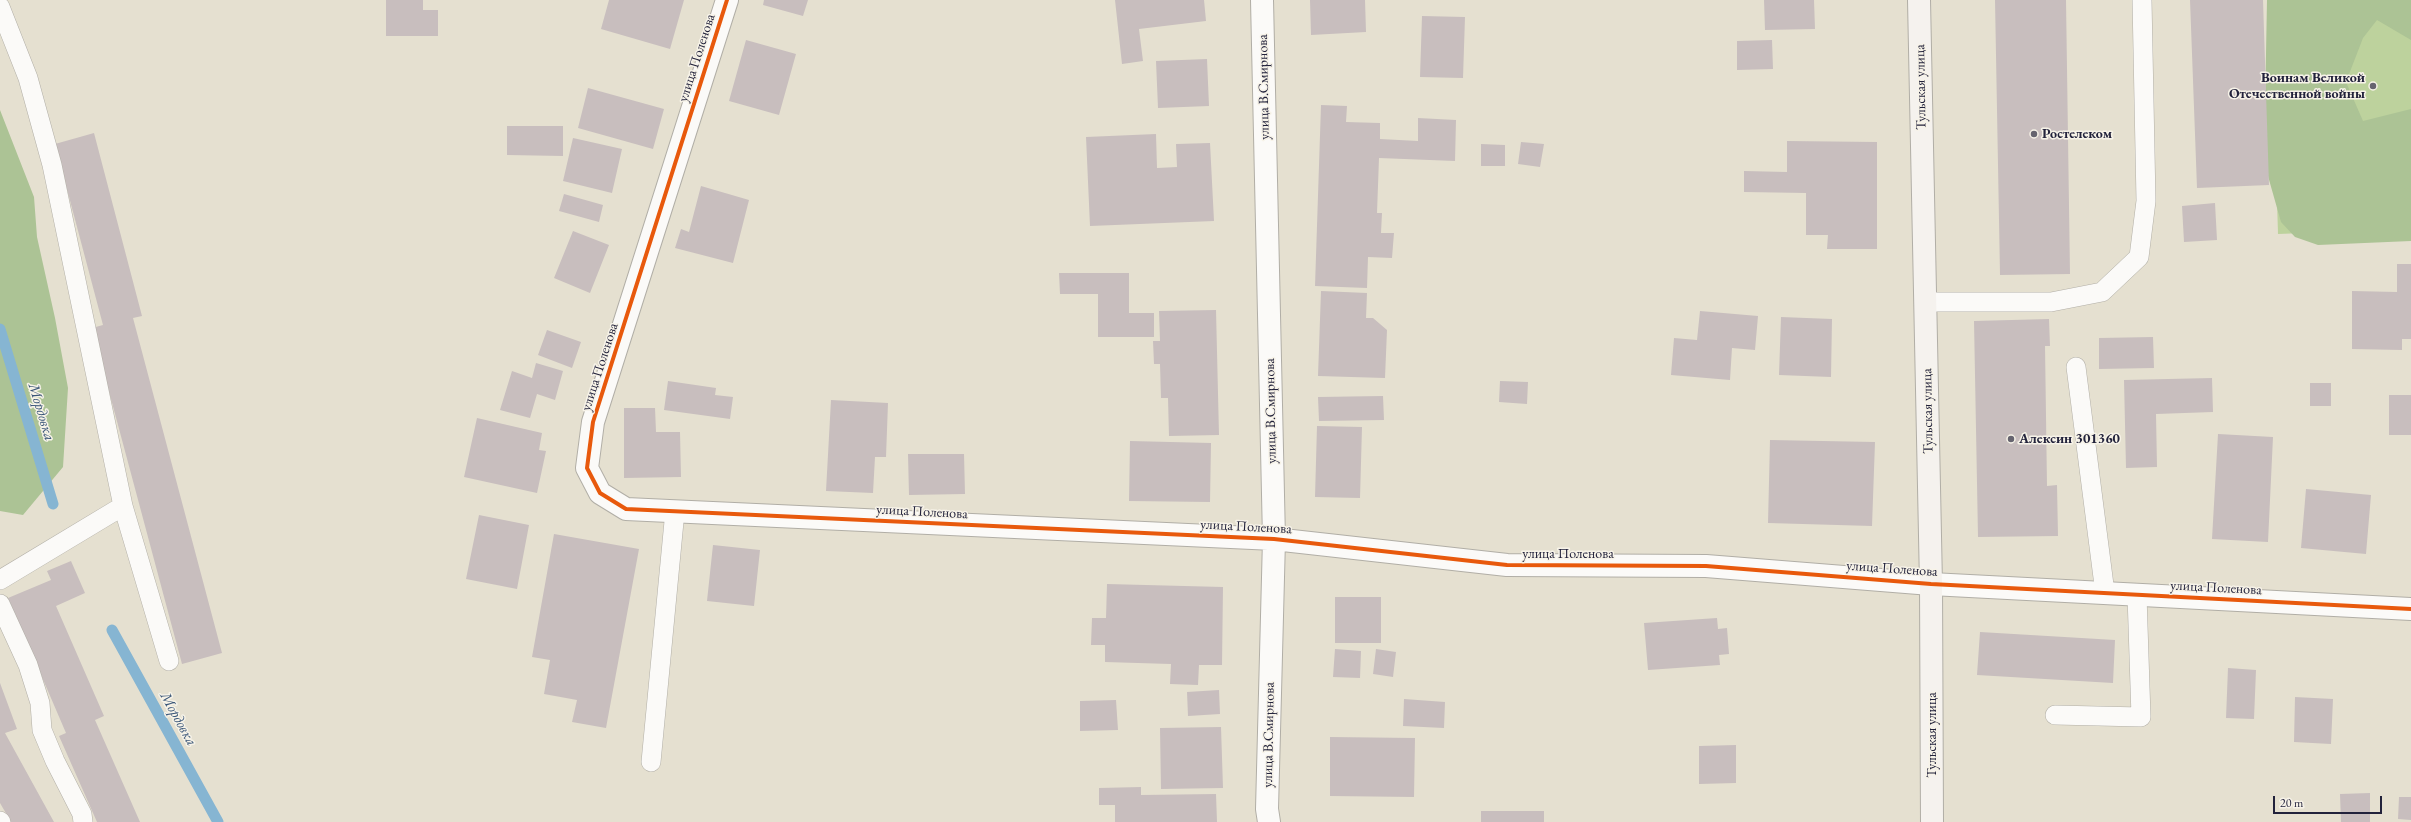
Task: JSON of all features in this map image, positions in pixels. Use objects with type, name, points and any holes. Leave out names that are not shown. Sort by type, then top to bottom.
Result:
[{"type":"main road","name":"Тульская улица","points":[[1919,0],[1931,584],[1932,822]]},
{"type":"street","name":"улица Поленова","points":[[727,0],[594,422],[587,468],[600,493],[626,509],[1274,539],[1508,565],[1706,566],[1931,584],[2411,609]]},
{"type":"street","name":"улица В.Смирнова","points":[[1262,0],[1274,539],[1267,809],[1269,822]]},
{"type":"lane","points":[[1925,302],[2052,302],[2102,292],[2139,257],[2146,201],[2142,0]]},
{"type":"lane","points":[[0,7],[28,78],[52,165],[123,506],[169,661]]},
{"type":"lane","points":[[2076,367],[2105,593]]},
{"type":"lane","points":[[0,580],[123,506]]},
{"type":"lane","points":[[651,762],[675,511]]},
{"type":"lane","points":[[2055,715],[2141,717],[2137,595]]},
{"type":"lane","points":[[0,604],[33,680],[40,703],[42,730],[54,761],[82,814],[83,822]]},
{"type":"green space","points":[[2267,0],[2411,0],[2411,40],[2377,20],[2363,38],[2346,82],[2363,121],[2411,109],[2411,241],[2318,245],[2295,237],[2281,222],[2264,162]]},
{"type":"green space","points":[[2271,0],[2411,0],[2411,229],[2278,234]]},
{"type":"green space","points":[[0,110],[34,197],[37,237],[55,318],[68,388],[63,467],[23,515],[0,511]]},
{"type":"building","points":[[386,0],[423,0],[423,10],[438,10],[438,36],[386,36]]},
{"type":"building","points":[[609,0],[684,0],[670,49],[601,29]]},
{"type":"building","points":[[764,0],[808,0],[803,16],[763,5]]},
{"type":"building","points":[[1115,0],[1204,0],[1206,21],[1139,29],[1143,61],[1122,64]]},
{"type":"building","points":[[1310,0],[1365,0],[1366,32],[1311,35]]},
{"type":"building","points":[[1764,0],[1814,0],[1815,29],[1765,30]]},
{"type":"building","points":[[1995,0],[2066,0],[2070,274],[2000,275]]},
{"type":"building","points":[[2190,0],[2263,0],[2269,185],[2197,188]]},
{"type":"building","points":[[1422,16],[1465,17],[1463,78],[1420,77]]},
{"type":"building","points":[[746,40],[796,54],[779,115],[729,101]]},
{"type":"building","points":[[1772,40],[1773,69],[1737,70],[1737,41]]},
{"type":"building","points":[[1207,59],[1209,106],[1158,108],[1156,61]]},
{"type":"building","points":[[588,88],[664,109],[653,149],[578,128]]},
{"type":"building","points":[[1321,105],[1347,106],[1346,122],[1380,123],[1380,139],[1418,141],[1418,118],[1456,120],[1455,161],[1379,158],[1377,213],[1382,213],[1381,233],[1394,233],[1392,258],[1368,257],[1367,288],[1315,286]]},
{"type":"building","points":[[507,126],[563,126],[563,156],[507,155]]},
{"type":"building","points":[[94,133],[142,316],[133,318],[222,653],[182,664],[92,328],[103,325],[55,144]]},
{"type":"building","points":[[1156,134],[1157,168],[1177,167],[1176,144],[1210,143],[1214,221],[1090,226],[1086,137]]},
{"type":"building","points":[[573,138],[622,149],[612,193],[563,181]]},
{"type":"building","points":[[1787,141],[1877,142],[1877,249],[1827,249],[1828,235],[1806,235],[1806,193],[1744,192],[1744,171],[1787,172]]},
{"type":"building","points":[[1521,142],[1544,144],[1540,167],[1518,164]]},
{"type":"building","points":[[1481,144],[1505,145],[1505,166],[1481,166]]},
{"type":"building","points":[[701,186],[749,200],[733,263],[675,248],[681,229],[689,232]]},
{"type":"building","points":[[564,194],[603,205],[599,222],[559,211]]},
{"type":"building","points":[[2215,203],[2217,240],[2184,242],[2182,206]]},
{"type":"building","points":[[573,231],[609,245],[590,293],[554,278]]},
{"type":"building","points":[[2397,264],[2411,264],[2411,339],[2402,339],[2402,350],[2352,349],[2352,291],[2397,292]]},
{"type":"building","points":[[1059,273],[1129,273],[1129,313],[1154,313],[1154,337],[1098,337],[1098,294],[1060,294]]},
{"type":"building","points":[[1321,291],[1367,293],[1366,318],[1373,318],[1387,330],[1385,378],[1318,376]]},
{"type":"building","points":[[1216,310],[1219,435],[1169,436],[1168,398],[1161,398],[1160,364],[1154,364],[1153,341],[1160,341],[1159,311]]},
{"type":"building","points":[[1700,311],[1758,316],[1755,350],[1732,348],[1730,380],[1671,375],[1674,338],[1697,340]]},
{"type":"building","points":[[1781,317],[1832,319],[1831,377],[1779,375]]},
{"type":"building","points":[[2049,319],[2050,346],[2045,346],[2047,486],[2057,485],[2058,536],[1978,537],[1974,321]]},
{"type":"building","points":[[547,330],[581,342],[572,368],[538,355]]},
{"type":"building","points":[[2153,337],[2154,368],[2099,369],[2099,338]]},
{"type":"building","points":[[536,363],[563,371],[555,400],[537,394],[530,418],[500,410],[512,371],[532,378]]},
{"type":"building","points":[[2212,378],[2213,412],[2156,414],[2157,467],[2126,468],[2124,380]]},
{"type":"building","points":[[668,381],[716,388],[715,395],[733,397],[730,419],[664,410]]},
{"type":"building","points":[[1500,381],[1528,382],[1527,404],[1499,402]]},
{"type":"building","points":[[2310,383],[2331,383],[2331,406],[2310,406]]},
{"type":"building","points":[[2389,395],[2411,395],[2411,435],[2389,435]]},
{"type":"building","points":[[1383,396],[1384,420],[1319,421],[1318,397]]},
{"type":"building","points":[[831,400],[888,403],[886,457],[875,457],[873,493],[826,491]]},
{"type":"building","points":[[624,408],[655,408],[656,432],[680,432],[681,477],[624,478]]},
{"type":"building","points":[[477,418],[542,433],[539,450],[546,451],[537,493],[464,477]]},
{"type":"building","points":[[1317,426],[1362,427],[1360,498],[1315,497]]},
{"type":"building","points":[[2218,434],[2273,437],[2268,542],[2212,539]]},
{"type":"building","points":[[1770,440],[1875,442],[1872,526],[1768,523]]},
{"type":"building","points":[[1130,441],[1211,443],[1210,502],[1129,501]]},
{"type":"building","points":[[908,454],[964,454],[965,494],[909,495]]},
{"type":"building","points":[[2306,489],[2371,495],[2366,554],[2301,548]]},
{"type":"building","points":[[479,515],[529,525],[517,589],[466,579]]},
{"type":"building","points":[[554,534],[639,549],[606,728],[572,722],[577,700],[544,694],[550,660],[532,657]]},
{"type":"building","points":[[713,545],[760,550],[754,606],[707,601]]},
{"type":"building","points":[[71,561],[85,593],[56,606],[104,716],[95,720],[140,822],[97,822],[59,736],[66,733],[8,598],[51,580],[47,571]]},
{"type":"building","points":[[1107,584],[1223,587],[1222,665],[1199,665],[1198,685],[1170,684],[1171,664],[1105,662],[1105,645],[1091,645],[1092,618],[1106,618]]},
{"type":"building","points":[[1335,597],[1381,597],[1381,643],[1335,643]]},
{"type":"building","points":[[1717,618],[1718,629],[1727,628],[1729,654],[1719,655],[1720,665],[1648,670],[1644,623]]},
{"type":"building","points":[[1980,632],[2115,640],[2113,683],[1977,675]]},
{"type":"building","points":[[1335,649],[1361,651],[1360,678],[1333,677]]},
{"type":"building","points":[[1376,649],[1396,652],[1393,677],[1373,674]]},
{"type":"building","points":[[2228,668],[2256,670],[2254,719],[2226,718]]},
{"type":"building","points":[[0,683],[17,729],[5,733],[54,822],[11,822],[0,803]]},
{"type":"building","points":[[1219,690],[1220,714],[1188,716],[1187,692]]},
{"type":"building","points":[[2295,697],[2333,699],[2331,744],[2294,742]]},
{"type":"building","points":[[1404,699],[1445,702],[1444,728],[1403,726]]},
{"type":"building","points":[[1116,700],[1118,730],[1080,731],[1080,701]]},
{"type":"building","points":[[1221,727],[1223,788],[1161,789],[1160,728]]},
{"type":"building","points":[[1330,737],[1415,738],[1414,797],[1330,796]]},
{"type":"building","points":[[1736,745],[1736,783],[1699,784],[1699,746]]},
{"type":"building","points":[[1141,787],[1141,795],[1216,794],[1217,822],[1115,822],[1115,805],[1099,805],[1099,788]]},
{"type":"building","points":[[2370,793],[2370,822],[2341,822],[2340,794]]},
{"type":"building","points":[[2399,797],[2411,797],[2411,820],[2398,819]]},
{"type":"building","points":[[1481,811],[1544,811],[1544,822],[1481,822]]},
{"type":"waterway","name":"Мордовка","points":[[0,329],[53,504]]},
{"type":"waterway","name":"Мордовка","points":[[112,630],[218,822]]},
{"type":"cycle path","points":[[727,0],[593,422],[587,468],[600,493],[626,509],[1274,539],[1507,565],[1706,566],[1931,584],[2411,609]]},
{"type":"place","name":"Воинам Великой Отечественной войны","points":[[2373,86]]},
{"type":"place","name":"Ростелеком","points":[[2034,134]]},
{"type":"place","name":"Алексин 301360","points":[[2011,439]]}]
